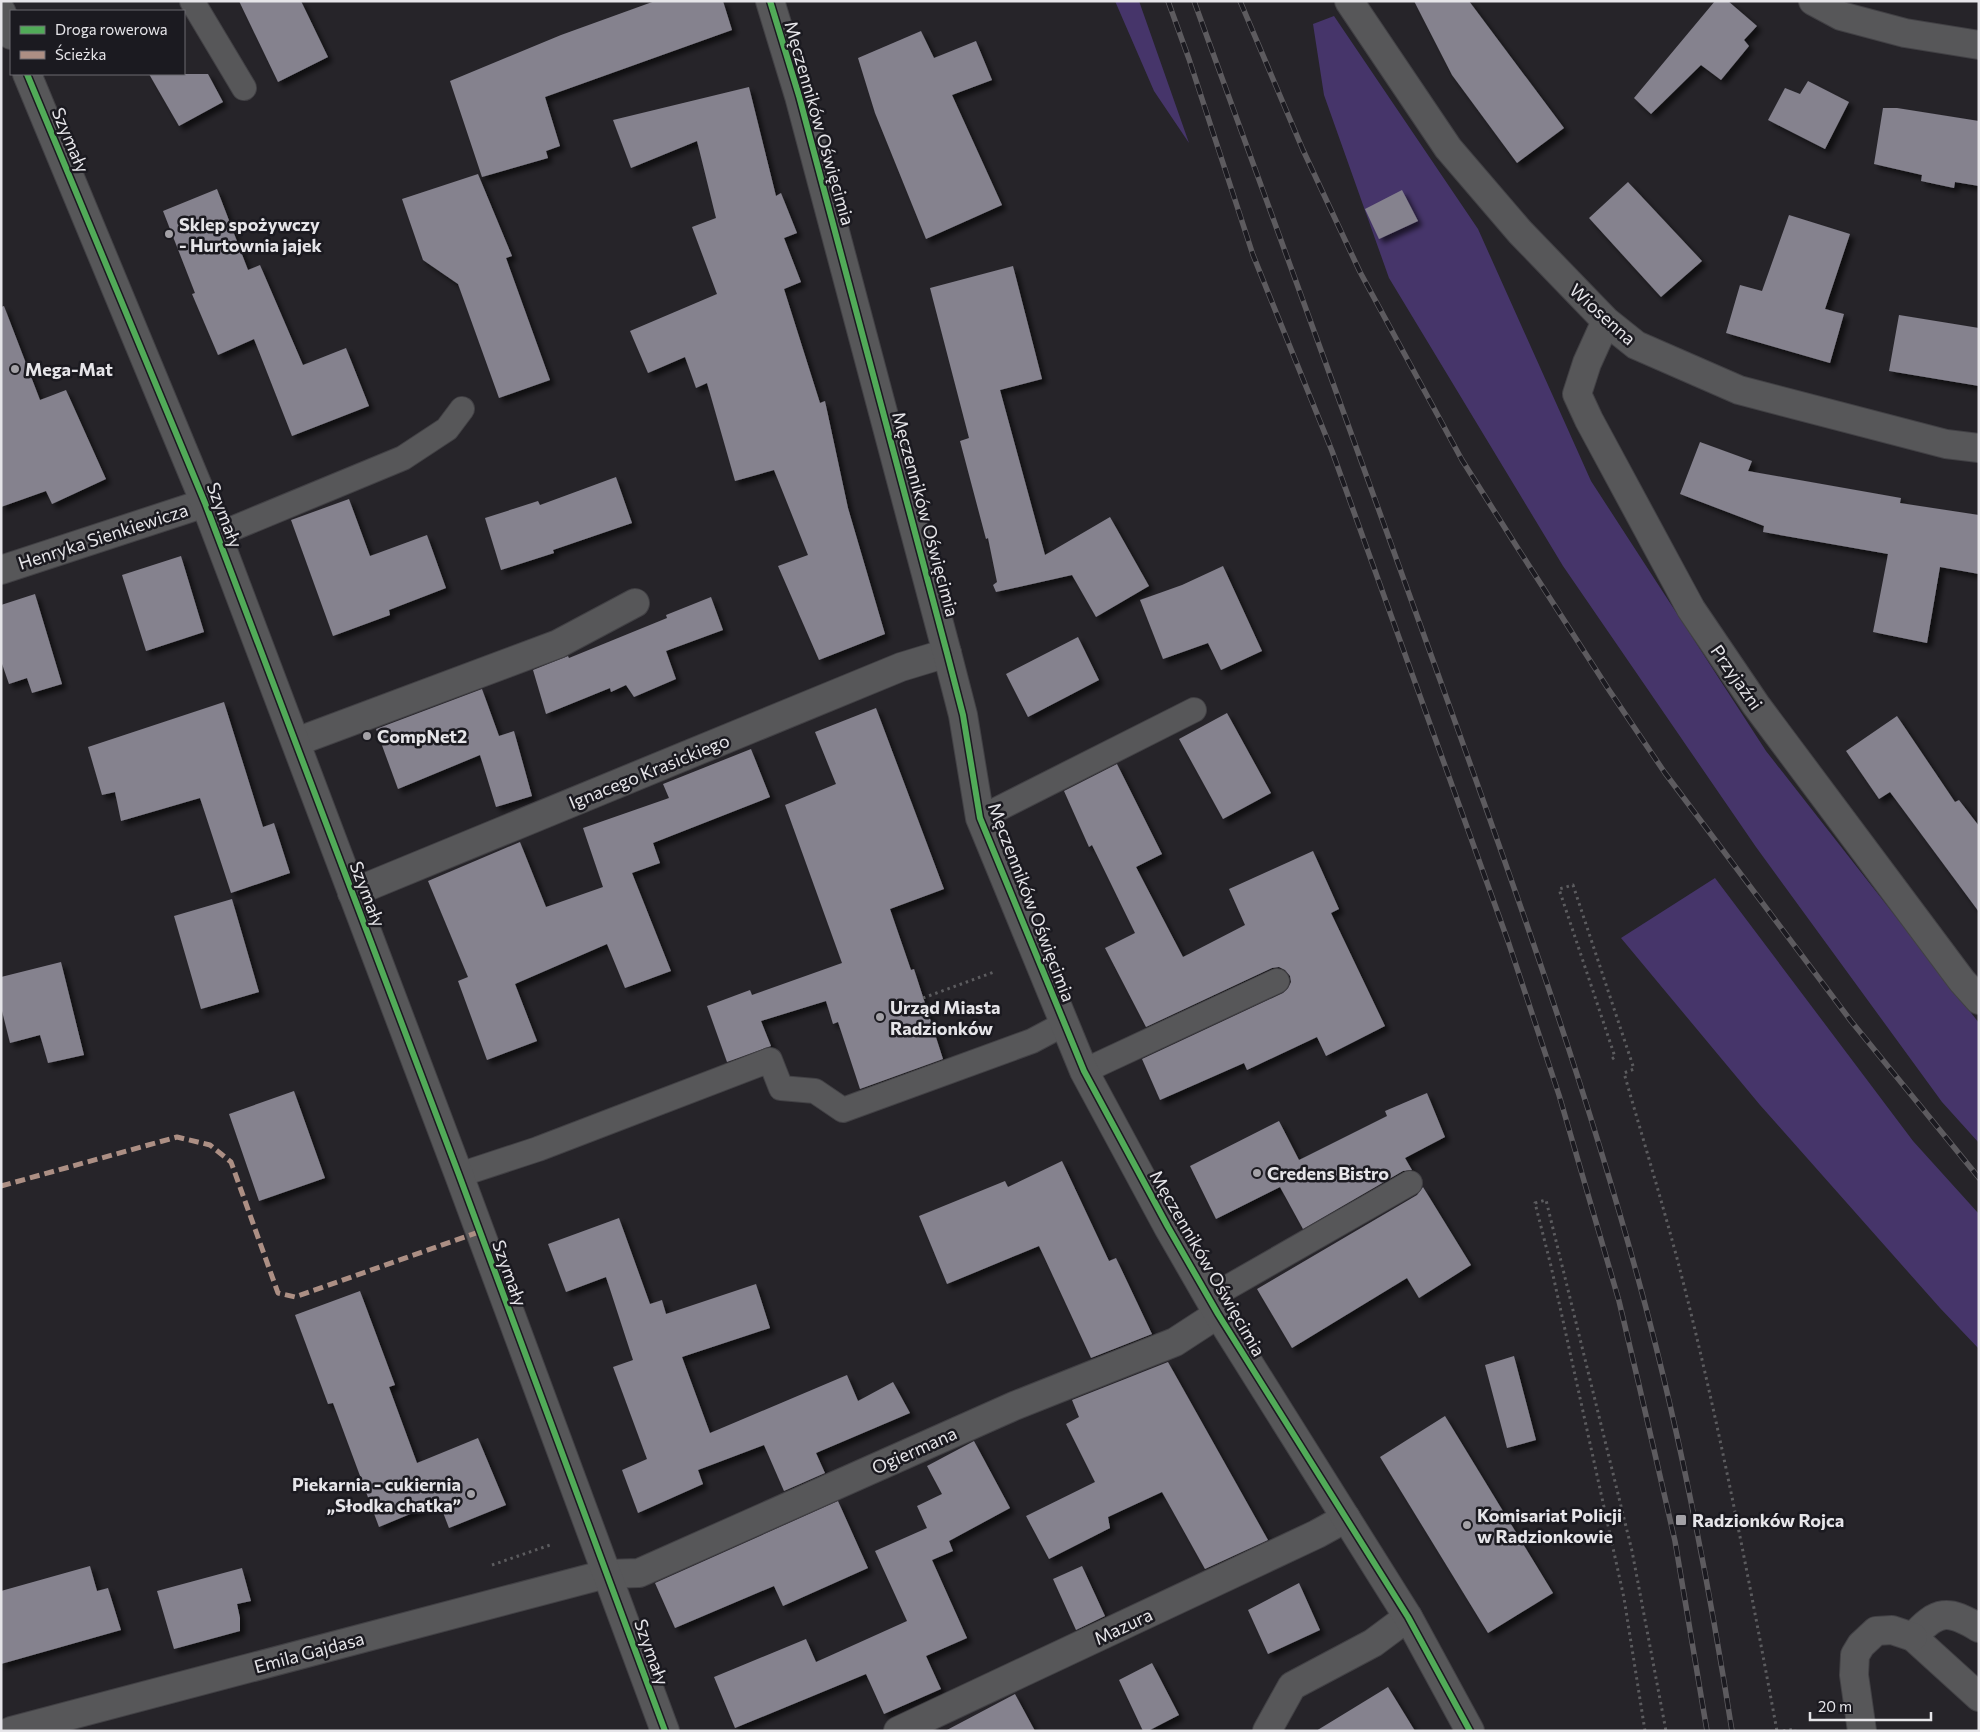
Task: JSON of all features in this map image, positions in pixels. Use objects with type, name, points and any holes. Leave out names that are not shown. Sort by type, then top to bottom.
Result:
[{"type":"street","name":"Męczenników Oświęcimia","points":[[770,1],[799,96],[963,715],[980,818],[1084,1071],[1168,1227],[1214,1306],[1408,1617],[1470,1731]]},
{"type":"street","name":"Wiosenna","points":[[1349,1],[1448,148],[1520,232],[1606,321],[1636,345],[1739,390],[1946,444],[1979,448]]},
{"type":"street","points":[[1813,1],[1841,16],[1905,33],[1979,45]]},
{"type":"street","points":[[1,10],[10,32]]},
{"type":"street","name":"Szymały","points":[[27,75],[205,503],[459,1175],[665,1731]]},
{"type":"street","name":"Przyjaźni","points":[[1606,321],[1587,363],[1577,394],[1593,428],[1691,609],[1756,705],[1962,981],[1979,1000]]},
{"type":"street","name":"Henryka Sienkiewicza","points":[[1,570],[205,503]]},
{"type":"street","points":[[296,742],[558,644],[636,603]]},
{"type":"street","name":"Ignacego Krasickiego","points":[[352,893],[901,667],[947,653]]},
{"type":"street","name":"Ogiermana","points":[[606,1574],[640,1573],[1014,1406],[1175,1342],[1214,1306]]},
{"type":"street","name":"Mazura","points":[[898,1731],[1317,1534],[1346,1518]]},
{"type":"street","name":"Emila Gajdasa","points":[[11,1731],[606,1574]]},
{"type":"street","points":[[1913,1638],[1927,1621],[1939,1616],[1956,1617],[1966,1620],[1979,1628]]},
{"type":"street","points":[[1267,1731],[1292,1686],[1373,1643],[1408,1617]]},
{"type":"street","points":[[1862,1731],[1854,1675],[1855,1655],[1861,1645],[1876,1632],[1892,1630],[1913,1638],[1979,1696]]},
{"type":"lane","points":[[192,1],[244,88]]},
{"type":"lane","points":[[217,535],[403,458],[447,429],[462,409]]},
{"type":"lane","points":[[980,818],[1194,710]]},
{"type":"lane","points":[[1084,1071],[1277,981]]},
{"type":"lane","points":[[459,1175],[538,1149],[770,1060],[781,1088],[815,1091],[843,1110],[1032,1041],[1064,1024]]},
{"type":"lane","points":[[1214,1306],[1410,1183]]},
{"type":"path","points":[[1612,1059],[1616,1057],[1559,889],[1573,885],[1634,1069],[1624,1073],[1678,1261],[1714,1412],[1751,1591],[1777,1731]]},
{"type":"path","points":[[923,998],[994,972]]},
{"type":"path","points":[[1645,1731],[1624,1598],[1553,1276],[1535,1203],[1546,1200],[1632,1551],[1666,1731]]},
{"type":"path","points":[[1783,1731],[1795,1730]]},
{"type":"shaded area","points":[[1115,1],[1139,1],[1189,143],[1154,91]]},
{"type":"shaded area","points":[[1334,16],[1478,229],[1591,481],[1766,751],[1979,1023],[1979,1143],[1942,1102],[1756,847],[1563,566],[1389,278],[1324,95],[1313,24]]},
{"type":"shaded area","points":[[1715,878],[1913,1141],[1979,1214],[1979,1349],[1940,1308],[1760,1105],[1621,938]]},
{"type":"building","points":[[239,1],[301,1],[328,57],[278,82]]},
{"type":"building","points":[[655,1],[723,1],[732,30],[545,97],[560,146],[546,151],[548,158],[482,177],[450,81],[561,35]]},
{"type":"building","points":[[1414,1],[1469,1],[1564,128],[1517,163],[1452,75]]},
{"type":"building","points":[[1715,1],[1728,1],[1757,26],[1744,40],[1749,46],[1721,80],[1701,65],[1651,114],[1634,98]]},
{"type":"building","points":[[921,31],[934,58],[976,41],[992,80],[952,95],[1002,205],[926,239],[875,113],[858,58]]},
{"type":"building","points":[[208,74],[223,102],[179,126],[150,75]]},
{"type":"building","points":[[1808,81],[1849,102],[1825,149],[1768,120],[1785,88],[1800,94]]},
{"type":"building","points":[[749,87],[776,196],[781,193],[797,233],[784,238],[801,282],[784,289],[820,403],[825,401],[848,508],[885,634],[819,660],[778,566],[808,555],[774,470],[735,481],[707,383],[696,388],[685,357],[648,373],[630,331],[717,294],[692,227],[716,218],[697,141],[631,168],[613,120]]},
{"type":"building","points":[[1883,108],[1897,108],[1979,121],[1979,186],[1955,182],[1954,188],[1921,181],[1922,175],[1874,164]]},
{"type":"building","points":[[478,174],[512,256],[506,258],[550,380],[499,398],[458,284],[423,260],[402,199]]},
{"type":"building","points":[[1628,182],[1702,261],[1661,297],[1589,218]]},
{"type":"building","points":[[217,189],[248,270],[260,265],[303,365],[346,348],[369,406],[292,436],[254,339],[218,355],[192,294],[195,293],[163,211]]},
{"type":"building","points":[[1402,190],[1418,221],[1379,239],[1365,209]]},
{"type":"building","points":[[1789,215],[1850,234],[1825,309],[1844,314],[1830,363],[1726,333],[1740,285],[1762,291]]},
{"type":"building","points":[[1013,266],[1042,379],[1000,390],[1045,555],[1110,517],[1149,586],[1096,617],[1072,575],[996,592],[993,585],[997,582],[988,538],[986,539],[960,441],[969,438],[930,288]]},
{"type":"building","points":[[4,306],[40,400],[66,390],[106,479],[52,504],[46,491],[1,507],[1,307]]},
{"type":"building","points":[[1899,315],[1979,328],[1979,386],[1889,371]]},
{"type":"building","points":[[1700,442],[1752,461],[1748,471],[1901,498],[1900,503],[1979,515],[1979,574],[1940,567],[1927,643],[1873,632],[1888,554],[1763,532],[1764,526],[1680,494]]},
{"type":"building","points":[[616,477],[632,523],[553,550],[554,553],[501,570],[485,518],[538,501],[540,505]]},
{"type":"building","points":[[349,499],[370,556],[427,535],[446,588],[389,610],[390,615],[333,636],[291,520]]},
{"type":"building","points":[[181,556],[204,632],[146,651],[122,575]]},
{"type":"building","points":[[1223,566],[1262,651],[1221,670],[1208,643],[1163,659],[1140,600],[1182,585]]},
{"type":"building","points":[[35,594],[62,684],[32,693],[27,678],[9,684],[1,661],[1,605]]},
{"type":"building","points":[[711,597],[723,630],[666,651],[676,679],[634,697],[626,685],[611,692],[610,688],[546,714],[533,670],[568,656],[569,658],[667,618],[666,615]]},
{"type":"building","points":[[1078,637],[1099,680],[1028,717],[1006,674]]},
{"type":"building","points":[[482,689],[499,736],[514,731],[532,796],[496,807],[480,755],[398,789],[376,729]]},
{"type":"building","points":[[224,702],[263,827],[274,823],[290,873],[231,893],[200,798],[121,821],[115,792],[102,795],[88,747]]},
{"type":"building","points":[[876,708],[944,889],[890,909],[911,970],[914,969],[943,1059],[860,1089],[838,1022],[833,1024],[826,1001],[761,1021],[771,1046],[727,1062],[707,1006],[750,990],[752,995],[842,963],[785,805],[836,784],[815,732]]},
{"type":"building","points":[[1227,713],[1271,793],[1223,819],[1179,739]]},
{"type":"building","points":[[1897,716],[1955,802],[1959,800],[1979,826],[1979,912],[1890,792],[1879,799],[1846,751]]},
{"type":"building","points":[[751,749],[770,797],[653,843],[660,863],[632,873],[671,971],[625,988],[607,944],[515,984],[537,1041],[487,1060],[458,981],[468,977],[428,881],[520,842],[546,907],[603,887],[583,828],[669,798],[663,784]]},
{"type":"building","points":[[1117,764],[1162,854],[1136,867],[1183,957],[1245,925],[1229,889],[1313,851],[1339,909],[1331,913],[1385,1026],[1326,1056],[1317,1037],[1247,1070],[1244,1063],[1160,1100],[1142,1059],[1283,993],[1291,982],[1290,976],[1285,970],[1279,967],[1272,968],[1146,1027],[1105,948],[1135,933],[1092,845],[1089,847],[1064,791]]},
{"type":"building","points":[[232,899],[259,992],[201,1009],[174,916]]},
{"type":"building","points":[[61,962],[84,1055],[48,1063],[40,1035],[10,1043],[1,1007],[1,977]]},
{"type":"building","points":[[294,1091],[325,1178],[259,1201],[229,1114]]},
{"type":"building","points":[[1427,1093],[1445,1137],[1405,1158],[1412,1170],[1403,1171],[1303,1229],[1280,1187],[1216,1219],[1190,1166],[1279,1121],[1299,1160],[1387,1116],[1385,1111]]},
{"type":"building","points":[[1062,1161],[1109,1261],[1116,1258],[1152,1334],[1091,1358],[1039,1246],[947,1284],[919,1216],[1005,1181],[1008,1187]]},
{"type":"building","points":[[1423,1187],[1471,1265],[1419,1298],[1407,1278],[1292,1348],[1257,1289],[1417,1195]]},
{"type":"building","points":[[619,1218],[650,1304],[662,1300],[666,1314],[756,1284],[770,1328],[682,1357],[710,1433],[847,1375],[858,1401],[893,1382],[910,1413],[816,1453],[825,1473],[784,1491],[764,1445],[698,1470],[703,1484],[638,1513],[622,1470],[647,1459],[613,1367],[633,1360],[606,1277],[566,1292],[548,1244]]},
{"type":"building","points":[[360,1291],[395,1385],[389,1387],[417,1463],[478,1438],[506,1505],[449,1528],[439,1502],[379,1527],[333,1403],[328,1404],[295,1315]]},
{"type":"building","points":[[1514,1356],[1536,1440],[1507,1448],[1485,1365]]},
{"type":"building","points":[[1168,1362],[1268,1540],[1205,1569],[1162,1492],[1108,1517],[1110,1528],[1049,1559],[1026,1516],[1095,1482],[1066,1424],[1079,1417],[1072,1400]]},
{"type":"building","name":"Komisariat Policji w Radzionkowie","points":[[1445,1416],[1553,1593],[1488,1633],[1380,1457]]},
{"type":"building","points":[[974,1441],[1010,1508],[949,1541],[953,1551],[932,1560],[967,1638],[926,1656],[941,1689],[884,1714],[866,1674],[735,1728],[714,1677],[806,1639],[816,1662],[907,1621],[875,1551],[927,1528],[917,1506],[942,1494],[927,1466]]},
{"type":"building","points":[[838,1501],[868,1568],[783,1606],[774,1586],[675,1628],[655,1583]]},
{"type":"building","points":[[90,1566],[97,1591],[108,1588],[121,1630],[1,1664],[1,1591]]},
{"type":"building","points":[[1082,1566],[1105,1616],[1076,1630],[1053,1579]]},
{"type":"building","points":[[242,1568],[251,1601],[237,1604],[240,1631],[174,1649],[157,1591]]},
{"type":"building","points":[[1299,1583],[1320,1630],[1268,1654],[1248,1610]]},
{"type":"building","points":[[1152,1663],[1179,1715],[1148,1731],[1143,1731],[1119,1680]]},
{"type":"building","points":[[1388,1687],[1415,1731],[1316,1731]]},
{"type":"building","points":[[1015,1694],[1035,1731],[945,1731]]},
{"type":"railway","points":[[1168,1],[1189,59],[1253,255],[1332,451],[1509,944],[1559,1095],[1619,1301],[1639,1385],[1675,1541],[1707,1731]]},
{"type":"railway","points":[[1194,1],[1480,792],[1538,958],[1593,1125],[1642,1293],[1682,1456],[1704,1566],[1732,1731]]},
{"type":"railway","points":[[1240,1],[1303,150],[1360,272],[1462,460],[1609,690],[1665,773],[1851,1021],[1979,1178]]},
{"type":"marked path","points":[[1,1186],[177,1137],[210,1145],[231,1162],[278,1293],[295,1297],[479,1232]]},
{"type":"cycle path","points":[[770,1],[799,96],[963,715],[980,818],[1084,1071],[1168,1227],[1218,1314],[1408,1617],[1470,1731]]},
{"type":"cycle path","points":[[27,75],[205,503],[459,1175],[665,1731]]},
{"type":"place","name":"Sklep spożywczy - Hurtownia jajek","points":[[169,234]]},
{"type":"place","name":"Mega-Mat","points":[[15,369]]},
{"type":"place","name":"CompNet2","points":[[367,736]]},
{"type":"place","name":"Urząd Miasta Radzionków","points":[[880,1017]]},
{"type":"place","name":"Credens Bistro","points":[[1257,1173]]},
{"type":"place","name":"Piekarnia - cukiernia „Słodka chatka”","points":[[471,1494]]},
{"type":"place","name":"Radzionków Rojca","points":[[1681,1520]]},
{"type":"place","name":"Komisariat Policji w Radzionkowie","points":[[1467,1525]]}]
